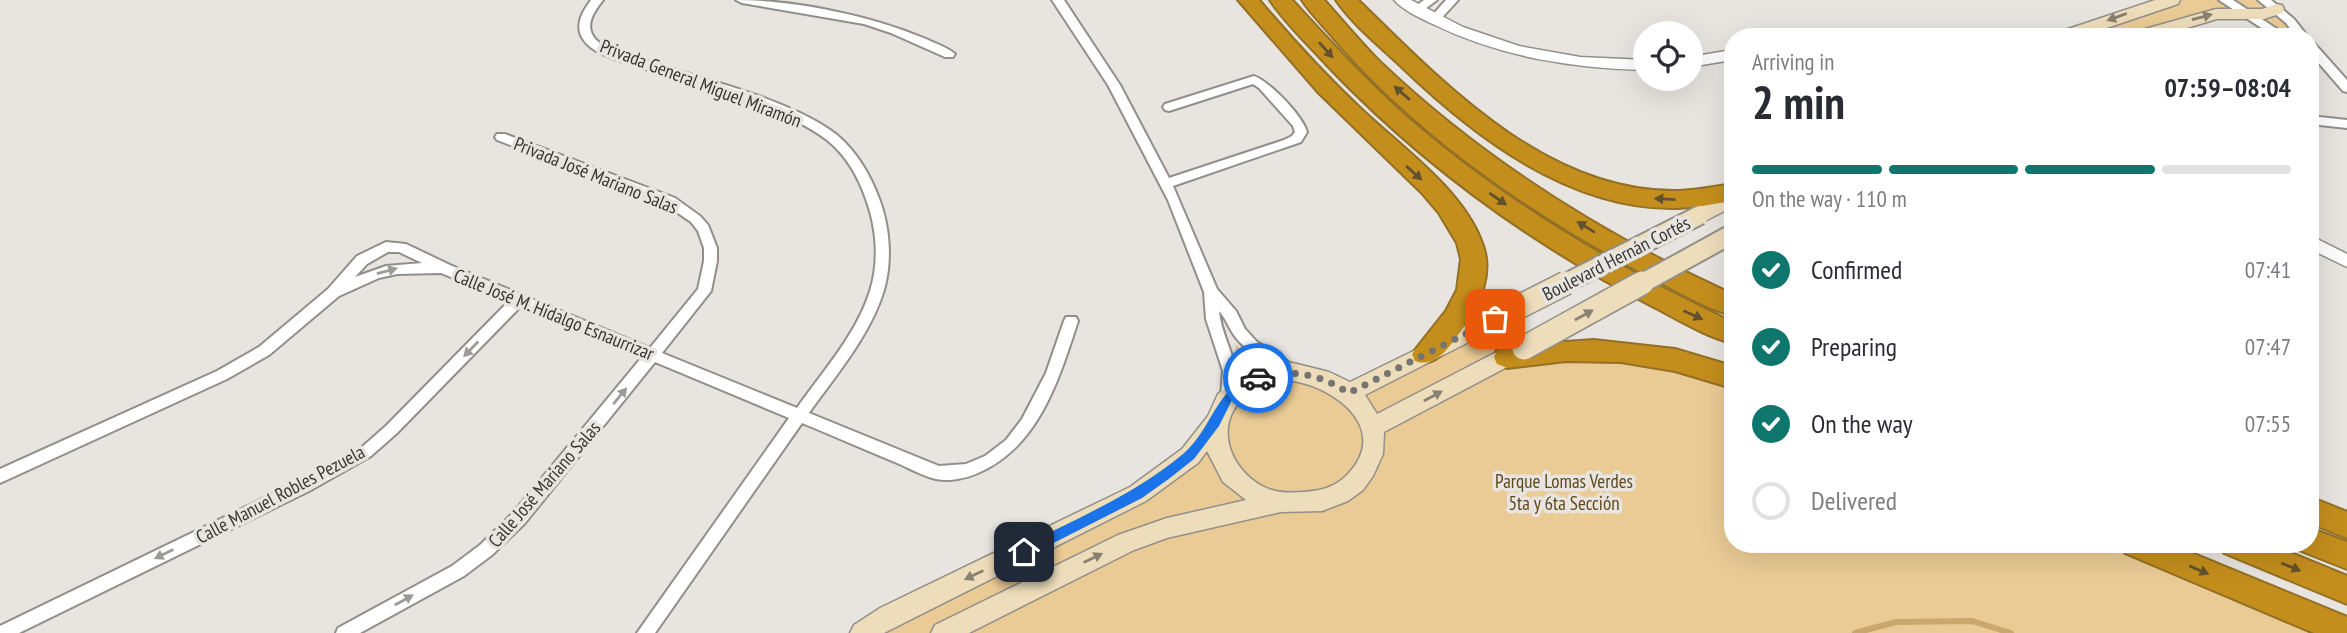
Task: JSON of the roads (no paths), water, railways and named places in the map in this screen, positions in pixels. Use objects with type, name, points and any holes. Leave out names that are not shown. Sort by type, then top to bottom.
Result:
[{"type":"highway","points":[[1248,0],[1337,100],[1454,214],[1470,243],[1473,268],[1465,307],[1452,326],[1425,354]]},
{"type":"highway","points":[[1280,0],[1350,76],[1416,137],[1492,195],[1580,255],[1670,305],[1724,329]]},
{"type":"highway","points":[[1312,0],[1379,73],[1441,127],[1526,189],[1612,243],[1724,301]]},
{"type":"highway","points":[[1346,0],[1410,64],[1480,123],[1553,171],[1586,184],[1650,198],[1699,200],[1724,195]]},
{"type":"highway","points":[[1516,352],[1615,349],[1668,356],[1724,374]]},
{"type":"highway","points":[[2319,514],[2347,525]]},
{"type":"highway","points":[[2319,545],[2347,556]]},
{"type":"highway","points":[[2158,553],[2347,632]]},
{"type":"highway","points":[[2257,553],[2347,590]]},
{"type":"main road","points":[[2089,28],[2172,0]]},
{"type":"main road","points":[[2167,28],[2216,13],[2263,14],[2270,5]]},
{"type":"main road","name":"Boulevard Hernán Cortés","points":[[1349,393],[1724,203]]},
{"type":"main road","name":"Boulevard Hernán Cortés","points":[[1372,426],[1516,352],[1724,238]]},
{"type":"main road","points":[[863,633],[890,616],[1138,494],[1190,456],[1215,423],[1228,397],[1255,378],[1293,372],[1313,375],[1332,382],[1349,393],[1363,408],[1372,426],[1372,458],[1365,473],[1338,495],[1321,502],[1281,502],[1167,528],[1126,542],[944,633]]},
{"type":"main road","points":[[1215,423],[1217,452],[1224,466],[1247,489],[1281,502]]},
{"type":"street","name":"Privada General Miguel Miramón","points":[[597,0],[588,12],[584,26],[589,40],[598,47],[759,102],[818,129],[847,153],[876,203],[880,223],[881,269],[873,304],[851,343],[799,416]]},
{"type":"street","points":[[742,0],[865,21],[895,30],[949,54]]},
{"type":"street","points":[[1058,0],[1114,85],[1166,184],[1211,292],[1213,319],[1230,371],[1228,397]]},
{"type":"street","points":[[1401,0],[1434,20],[1476,38],[1524,53],[1585,63],[1633,65]]},
{"type":"street","points":[[1417,10],[1431,0]]},
{"type":"street","points":[[1434,20],[1452,0]]},
{"type":"street","points":[[2225,0],[2268,28]]},
{"type":"street","points":[[2270,5],[2293,28]]},
{"type":"street","points":[[1703,60],[1724,56]]},
{"type":"street","points":[[2319,58],[2347,88]]},
{"type":"street","points":[[2319,60],[2324,64]]},
{"type":"street","points":[[1166,184],[1288,143],[1297,139],[1301,132],[1263,85],[1254,80],[1169,107]]},
{"type":"street","points":[[2319,121],[2347,124]]},
{"type":"street","name":"Privada José Mariano Salas","points":[[501,137],[670,201],[690,212],[702,224],[712,243],[712,266],[704,291],[653,355]]},
{"type":"street","points":[[2319,244],[2347,248],[2347,261]]},
{"type":"street","name":"Calle José M. Hidalgo Esnaurrizar","points":[[0,476],[222,375],[264,351],[333,293],[362,260],[386,247],[401,247],[445,269],[937,473],[954,474],[994,461],[1025,429],[1044,397],[1072,321]]},
{"type":"street","points":[[2319,247],[2347,261]]},
{"type":"street","points":[[333,293],[385,271],[403,267],[445,269]]},
{"type":"street","points":[[1211,292],[1231,315],[1240,333],[1266,357],[1293,372]]},
{"type":"street","name":"Calle Manuel Robles Pezuela","points":[[2,633],[304,486],[366,452],[519,300]]},
{"type":"street","points":[[1221,339],[1240,333]]},
{"type":"street","name":"Calle José Mariano Salas","points":[[344,633],[458,571],[486,550],[519,517],[653,355]]},
{"type":"street","points":[[645,633],[799,416]]},
{"type":"waterway","points":[[1855,633],[1896,622],[1972,621],[2011,633]]},
{"type":"park label","name":"Parque Lomas Verdes 5ta y 6ta Sección","points":[[1564,492]]}]
